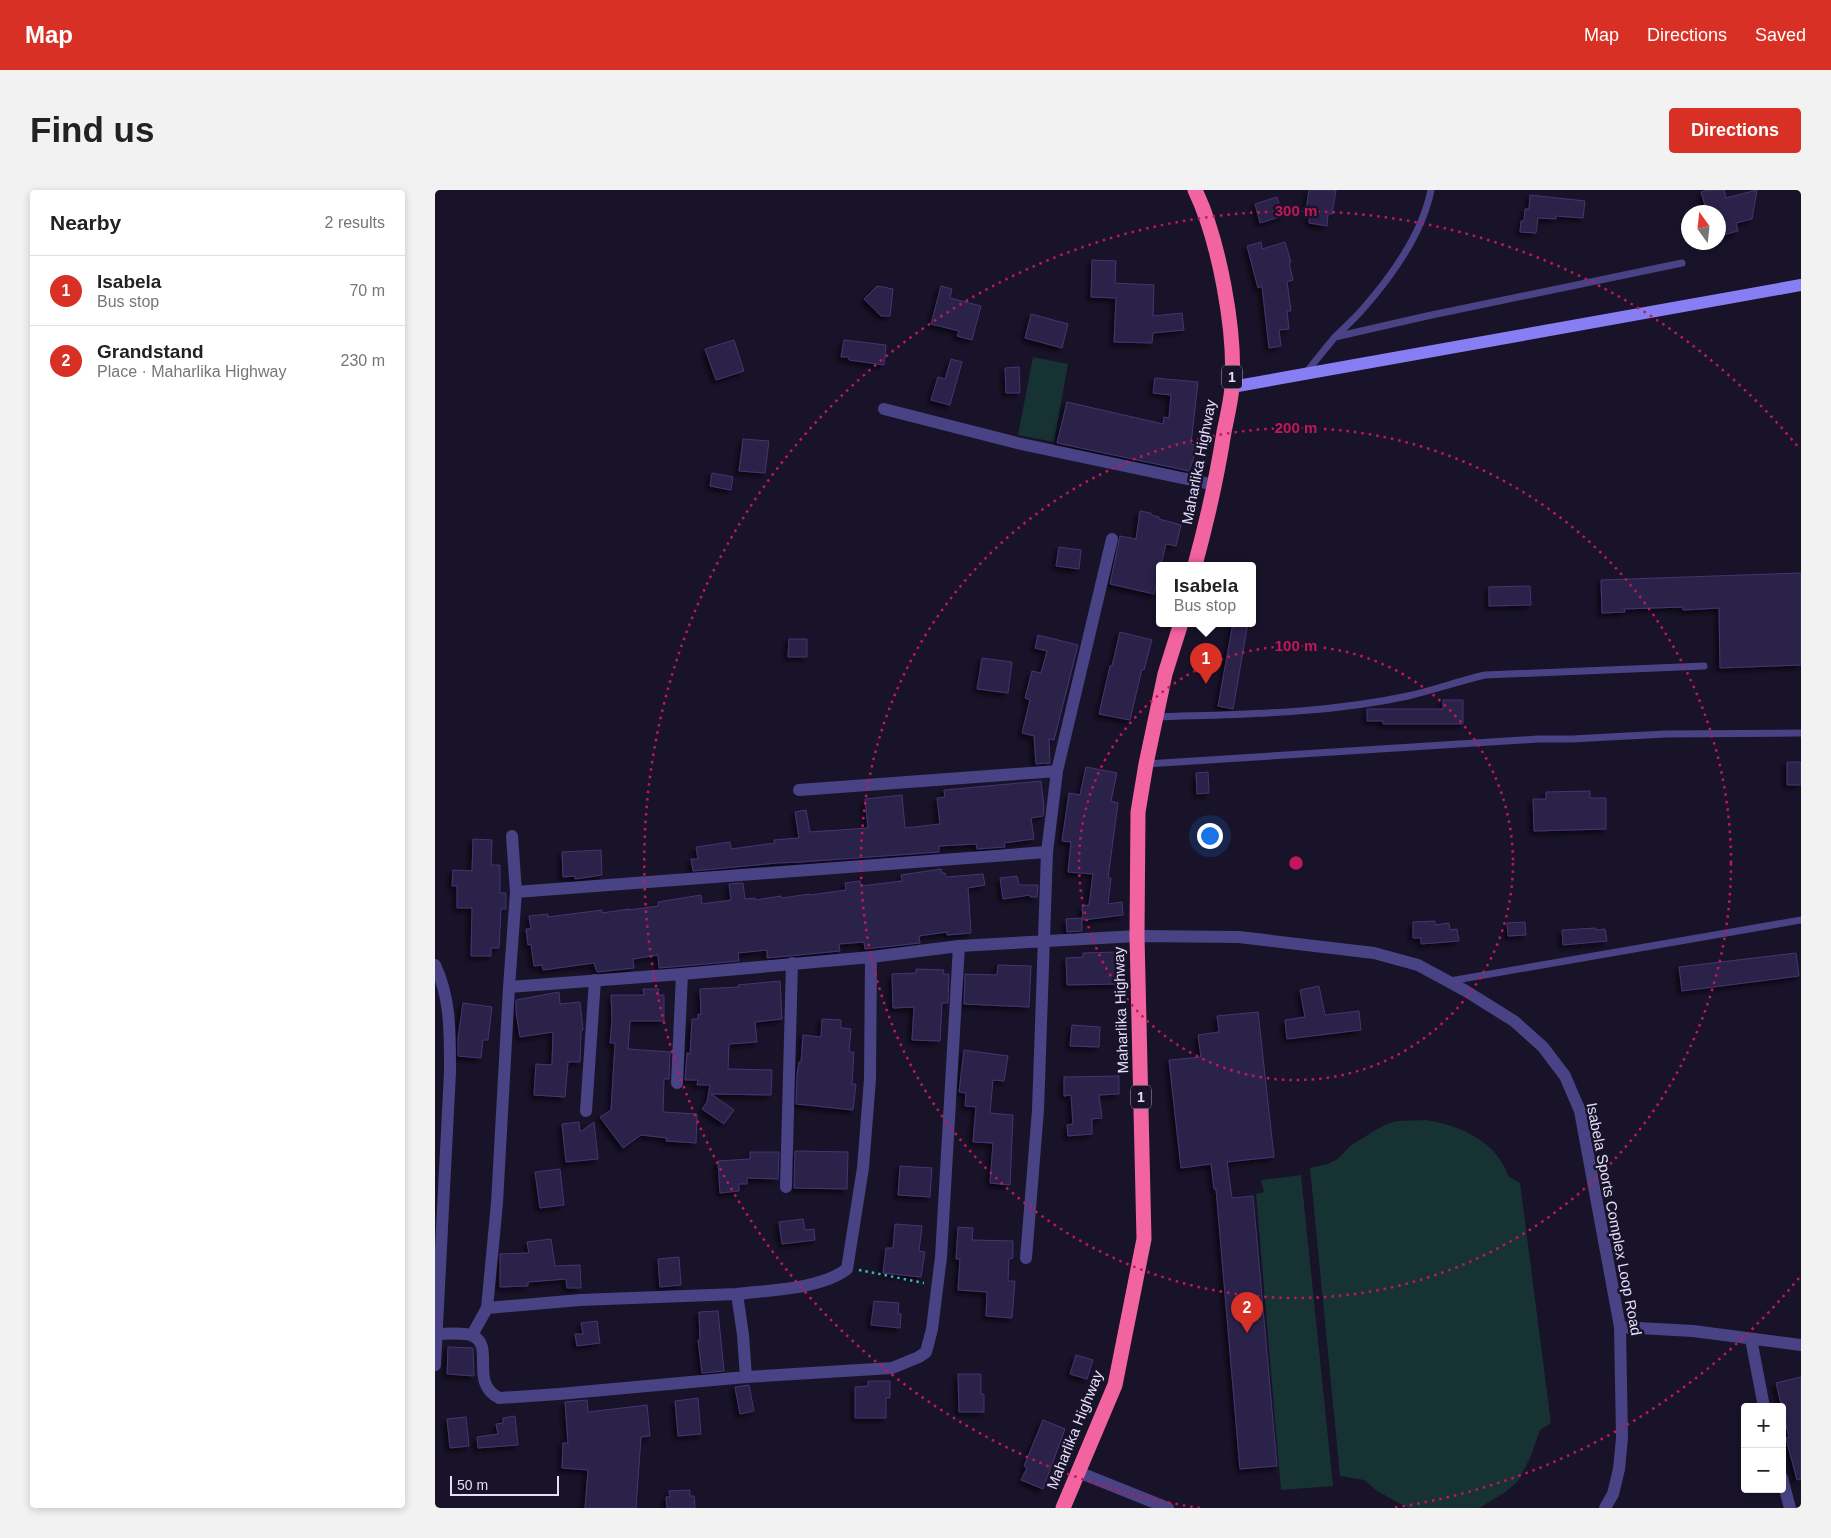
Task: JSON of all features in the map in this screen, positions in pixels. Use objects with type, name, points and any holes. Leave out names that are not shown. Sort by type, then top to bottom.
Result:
[{"type":"highway","name":"Maharlika Highway","points":[[1195,190],[1203,207],[1219,262],[1229,315],[1232,351],[1232,387],[1215,485],[1196,562]]},
{"type":"highway","name":"Maharlika Highway","points":[[1063,1508],[1115,1385],[1143,1239],[1137,936],[1138,812],[1145,764],[1165,674],[1180,627]]},
{"type":"street","points":[[1232,387],[1801,285]]},
{"type":"street","points":[[884,409],[1017,442],[1215,485]]},
{"type":"street","points":[[1026,1258],[1038,1110],[1047,852],[1057,770],[1112,539]]},
{"type":"street","points":[[799,790],[1057,770]]},
{"type":"street","points":[[472,1335],[487,1308],[497,1203],[516,892],[512,836]]},
{"type":"street","points":[[516,892],[1047,852]]},
{"type":"street","name":"Isabela Sports Complex Loop Road","points":[[509,987],[682,974],[959,946],[1137,936],[1239,937],[1374,953],[1418,965],[1514,1021],[1543,1047],[1565,1076],[1580,1111],[1620,1327],[1622,1438],[1619,1469],[1613,1494],[1605,1508]]},
{"type":"street","points":[[437,1334],[472,1335],[479,1340],[482,1346],[484,1382],[492,1394],[499,1398],[746,1377],[892,1368],[919,1357],[926,1352],[932,1328],[938,1286],[946,1183],[959,946]]},
{"type":"street","points":[[487,1308],[579,1300],[737,1294],[823,1282],[847,1269],[864,1158],[870,1079],[871,956]]},
{"type":"street","points":[[786,1188],[792,963]]},
{"type":"street","points":[[435,965],[441,978],[450,1030],[450,1072],[435,1365]]},
{"type":"street","points":[[677,1083],[682,974]]},
{"type":"street","points":[[587,1111],[595,980]]},
{"type":"street","points":[[737,1294],[743,1335],[746,1377]]},
{"type":"street","points":[[1620,1327],[1693,1332],[1801,1346]]},
{"type":"street","points":[[1751,1339],[1763,1403]]},
{"type":"street","points":[[1078,1472],[1169,1508]]},
{"type":"street","points":[[1786,1493],[1790,1508]]},
{"type":"lane","points":[[1305,374],[1335,337],[1386,282],[1404,254],[1428,204],[1431,190]]},
{"type":"lane","points":[[1335,337],[1682,263]]},
{"type":"lane","points":[[1156,717],[1276,713],[1351,705],[1408,696],[1485,675],[1703,666]]},
{"type":"lane","points":[[1145,764],[1538,739],[1665,734],[1801,733]]},
{"type":"lane","points":[[1447,981],[1801,920]]},
{"type":"path","points":[[847,1269],[938,1286]]},
{"type":"green space","points":[[1033,357],[1068,364],[1054,442],[1018,435]]},
{"type":"green space","points":[[1425,1120],[1438,1122],[1463,1131],[1486,1144],[1503,1164],[1508,1176],[1520,1183],[1551,1423],[1540,1430],[1531,1456],[1518,1481],[1504,1493],[1479,1508],[1408,1508],[1377,1491],[1364,1480],[1340,1476],[1310,1168],[1338,1159],[1350,1146],[1387,1124],[1398,1121]]},
{"type":"green space","points":[[1301,1175],[1333,1486],[1281,1490],[1256,1194],[1264,1192],[1261,1180]]},
{"type":"building","points":[[1309,190],[1336,190],[1332,214],[1328,214],[1327,226],[1309,223],[1310,211],[1306,211]]},
{"type":"building","points":[[1724,190],[1726,198],[1757,190],[1752,219],[1736,223],[1738,231],[1726,234],[1726,205],[1705,205],[1701,192]]},
{"type":"building","points":[[1530,195],[1585,201],[1583,218],[1556,216],[1556,219],[1538,218],[1536,233],[1520,232],[1521,221],[1524,221],[1525,209],[1529,209]]},
{"type":"building","points":[[1277,197],[1283,216],[1260,223],[1255,204]]},
{"type":"building","points":[[1261,242],[1262,249],[1285,242],[1291,262],[1289,263],[1293,280],[1287,282],[1291,311],[1287,311],[1289,329],[1279,330],[1281,346],[1269,348],[1262,286],[1258,288],[1247,246]]},
{"type":"building","points":[[1092,260],[1116,261],[1115,283],[1154,285],[1153,316],[1182,313],[1184,330],[1153,333],[1152,343],[1114,342],[1116,298],[1091,297]]},
{"type":"building","points":[[877,286],[893,289],[890,316],[881,316],[864,299]]},
{"type":"building","points":[[941,286],[952,289],[950,298],[981,306],[972,340],[957,336],[959,331],[931,324]]},
{"type":"building","points":[[1031,314],[1068,324],[1062,348],[1025,338]]},
{"type":"building","points":[[734,340],[744,371],[716,380],[705,349]]},
{"type":"building","points":[[844,340],[886,345],[884,365],[841,357]]},
{"type":"building","points":[[951,359],[962,362],[950,405],[931,400],[938,377],[945,379]]},
{"type":"building","points":[[1019,367],[1020,393],[1006,393],[1005,368]]},
{"type":"building","points":[[1155,378],[1198,382],[1191,444],[1198,446],[1189,471],[1057,443],[1067,402],[1163,424],[1164,417],[1169,418],[1171,395],[1153,393]]},
{"type":"building","points":[[743,439],[769,441],[765,473],[739,471]]},
{"type":"building","points":[[712,473],[733,477],[731,490],[710,486]]},
{"type":"building","points":[[1140,511],[1151,513],[1151,515],[1159,517],[1159,519],[1181,525],[1176,546],[1166,544],[1162,562],[1156,562],[1154,594],[1110,584],[1120,536],[1136,539]]},
{"type":"building","points":[[1059,547],[1081,550],[1079,569],[1056,566]]},
{"type":"building","points":[[1801,573],[1801,665],[1720,668],[1719,608],[1683,610],[1683,607],[1624,609],[1625,612],[1602,613],[1601,580]]},
{"type":"building","points":[[1530,586],[1531,605],[1489,606],[1489,587]]},
{"type":"building","points":[[1232,627],[1247,627],[1233,709],[1218,706]]},
{"type":"building","points":[[1120,632],[1152,640],[1144,670],[1142,669],[1130,720],[1099,714]]},
{"type":"building","points":[[1038,635],[1078,645],[1054,740],[1049,739],[1050,763],[1036,764],[1034,736],[1022,733],[1030,700],[1025,698],[1032,671],[1041,673],[1047,651],[1035,648]]},
{"type":"building","points":[[789,639],[807,639],[807,657],[788,657]]},
{"type":"building","points":[[982,658],[1012,662],[1008,693],[977,689]]},
{"type":"building","points":[[1443,700],[1463,700],[1463,724],[1383,724],[1383,721],[1367,721],[1367,709],[1443,709]]},
{"type":"building","points":[[1787,762],[1801,762],[1801,785],[1787,785]]},
{"type":"building","points":[[1086,767],[1117,773],[1111,801],[1118,803],[1108,878],[1111,878],[1108,904],[1122,902],[1123,915],[1083,920],[1082,906],[1089,905],[1093,874],[1068,872],[1071,842],[1062,841],[1069,793],[1080,795]]},
{"type":"building","points":[[1208,772],[1209,793],[1197,794],[1196,773]]},
{"type":"building","points":[[1041,781],[1044,807],[1043,816],[1031,818],[1034,839],[1004,843],[1005,847],[977,849],[976,844],[939,846],[939,852],[777,863],[693,871],[691,859],[698,859],[696,847],[730,842],[731,849],[775,843],[774,840],[799,838],[795,812],[806,810],[810,832],[868,828],[865,799],[902,795],[905,828],[940,824],[937,798],[945,797],[944,790]]},
{"type":"building","points":[[1590,791],[1590,798],[1606,798],[1606,829],[1534,831],[1533,799],[1546,799],[1546,792]]},
{"type":"building","points":[[473,839],[492,840],[491,865],[500,865],[500,893],[506,893],[506,909],[501,909],[499,948],[491,948],[491,956],[471,956],[472,908],[457,908],[457,886],[452,886],[453,870],[472,871]]},
{"type":"building","points":[[601,850],[602,875],[575,879],[575,876],[563,877],[562,852]]},
{"type":"building","points":[[941,869],[946,877],[983,874],[985,885],[968,888],[971,933],[947,935],[947,932],[919,936],[920,943],[865,949],[864,942],[839,944],[840,951],[767,958],[767,950],[738,953],[739,961],[659,968],[658,955],[633,959],[634,968],[597,972],[594,963],[543,970],[542,965],[534,966],[531,944],[528,945],[526,929],[531,929],[529,916],[548,914],[548,917],[602,910],[602,913],[629,910],[658,906],[658,902],[701,895],[702,904],[731,900],[729,884],[743,883],[745,899],[755,898],[755,900],[781,896],[782,898],[810,895],[846,890],[845,883],[860,881],[861,886],[902,881],[901,875]]},
{"type":"building","points":[[1017,876],[1019,885],[1038,885],[1037,897],[1030,897],[1030,895],[1003,899],[1000,878]]},
{"type":"building","points":[[1082,918],[1082,931],[1067,932],[1066,919]]},
{"type":"building","points":[[1435,921],[1435,925],[1449,923],[1450,930],[1457,929],[1459,941],[1421,944],[1421,938],[1413,938],[1413,922]]},
{"type":"building","points":[[1525,922],[1526,935],[1508,936],[1507,923]]},
{"type":"building","points":[[1596,928],[1596,930],[1605,929],[1607,941],[1563,945],[1562,930]]},
{"type":"building","points":[[1117,952],[1118,984],[1067,985],[1066,958],[1083,957],[1083,953]]},
{"type":"building","points":[[1796,953],[1799,976],[1682,991],[1679,967]]},
{"type":"building","points":[[998,965],[1031,966],[1029,1007],[964,1004],[965,974],[997,975]]},
{"type":"building","points":[[916,969],[944,970],[943,974],[949,974],[948,1003],[942,1003],[940,1041],[912,1040],[914,1007],[893,1008],[892,974],[916,973]]},
{"type":"building","points":[[780,981],[782,1019],[755,1022],[757,1042],[729,1044],[728,1069],[772,1070],[771,1095],[711,1094],[734,1110],[724,1124],[702,1109],[707,1102],[710,1085],[697,1085],[698,1080],[685,1080],[687,1053],[690,1054],[692,1019],[698,1019],[698,1014],[701,1015],[700,989],[739,987],[738,985]]},
{"type":"building","points":[[1319,986],[1325,1015],[1359,1011],[1361,1030],[1287,1039],[1285,1020],[1305,1017],[1300,990]]},
{"type":"building","points":[[643,989],[659,989],[658,995],[664,995],[664,1021],[630,1021],[628,1049],[670,1052],[669,1079],[664,1079],[663,1112],[697,1114],[696,1143],[666,1141],[667,1138],[641,1135],[623,1148],[600,1117],[611,1110],[615,1043],[610,1043],[612,1020],[611,995],[644,995]]},
{"type":"building","points":[[559,992],[560,1004],[580,1002],[583,1030],[581,1031],[580,1062],[568,1062],[565,1097],[534,1095],[536,1064],[552,1065],[553,1032],[520,1037],[516,1000]]},
{"type":"building","points":[[463,1003],[492,1007],[488,1040],[483,1040],[481,1058],[458,1056],[458,1038]]},
{"type":"building","points":[[1258,1012],[1274,1157],[1227,1162],[1232,1198],[1253,1196],[1277,1466],[1240,1469],[1216,1189],[1214,1189],[1211,1164],[1181,1168],[1169,1060],[1201,1057],[1198,1035],[1219,1032],[1217,1016]]},
{"type":"building","points":[[822,1019],[841,1020],[841,1028],[851,1029],[849,1052],[854,1052],[852,1084],[856,1084],[853,1110],[796,1104],[797,1074],[799,1062],[801,1062],[803,1035],[821,1037]]},
{"type":"building","points":[[1072,1025],[1100,1027],[1099,1047],[1070,1046]]},
{"type":"building","points":[[964,1050],[1008,1056],[1004,1081],[993,1080],[990,1113],[1013,1115],[1010,1185],[990,1183],[993,1143],[973,1142],[976,1107],[965,1106],[966,1093],[959,1092]]},
{"type":"building","points":[[1119,1076],[1119,1094],[1099,1095],[1102,1118],[1092,1119],[1092,1134],[1068,1136],[1067,1125],[1073,1124],[1071,1095],[1064,1096],[1064,1077]]},
{"type":"building","points":[[579,1122],[580,1132],[594,1122],[598,1159],[566,1162],[562,1124]]},
{"type":"building","points":[[795,1151],[848,1152],[847,1189],[794,1188]]},
{"type":"building","points":[[750,1152],[779,1152],[778,1179],[747,1178],[747,1184],[739,1184],[739,1191],[720,1193],[718,1161],[750,1159]]},
{"type":"building","points":[[900,1166],[932,1168],[930,1197],[898,1195]]},
{"type":"building","points":[[560,1169],[564,1205],[540,1208],[535,1172]]},
{"type":"building","points":[[803,1219],[805,1230],[814,1229],[815,1240],[782,1244],[779,1222]]},
{"type":"building","points":[[895,1224],[922,1226],[919,1251],[925,1252],[921,1277],[883,1273],[886,1248],[893,1248]]},
{"type":"building","points":[[958,1227],[973,1228],[972,1240],[1013,1241],[1013,1258],[1009,1259],[1008,1281],[1015,1281],[1012,1318],[986,1316],[987,1292],[958,1290],[960,1259],[956,1259]]},
{"type":"building","points":[[551,1239],[555,1266],[580,1265],[581,1288],[567,1288],[566,1279],[528,1282],[528,1286],[500,1287],[500,1254],[529,1253],[527,1242]]},
{"type":"building","points":[[679,1257],[681,1285],[660,1287],[658,1259]]},
{"type":"building","points":[[874,1301],[899,1303],[898,1313],[901,1314],[900,1328],[871,1325]]},
{"type":"building","points":[[718,1311],[724,1371],[702,1373],[698,1340],[700,1340],[699,1312]]},
{"type":"building","points":[[597,1321],[600,1343],[577,1346],[575,1334],[583,1334],[581,1323]]},
{"type":"building","points":[[448,1347],[473,1348],[474,1376],[447,1374]]},
{"type":"building","points":[[1076,1355],[1093,1360],[1087,1379],[1070,1374]]},
{"type":"building","points":[[958,1374],[981,1374],[981,1394],[984,1394],[984,1412],[959,1412]]},
{"type":"building","points":[[1801,1377],[1801,1479],[1797,1480],[1786,1438],[1789,1437],[1786,1425],[1786,1403],[1781,1403],[1776,1383]]},
{"type":"building","points":[[868,1381],[890,1381],[890,1398],[886,1398],[886,1418],[855,1418],[855,1387],[868,1386]]},
{"type":"building","points":[[749,1385],[754,1411],[740,1414],[735,1387]]},
{"type":"building","points":[[698,1398],[701,1434],[678,1436],[675,1401]]},
{"type":"building","points":[[587,1400],[588,1412],[647,1405],[650,1436],[641,1437],[636,1508],[585,1508],[588,1470],[562,1468],[563,1443],[568,1443],[565,1402]]},
{"type":"building","points":[[515,1416],[518,1445],[478,1448],[477,1437],[498,1434],[496,1424],[503,1423],[503,1418]]},
{"type":"building","points":[[466,1417],[469,1446],[450,1448],[447,1419]]},
{"type":"building","points":[[1043,1420],[1065,1429],[1043,1489],[1021,1480],[1027,1468],[1024,1466]]},
{"type":"building","points":[[690,1490],[690,1496],[694,1496],[695,1508],[667,1508],[666,1497],[670,1497],[669,1491]]},
{"type":"place","name":"Isabela","points":[[1206,684]]},
{"type":"place","name":"Grandstand","points":[[1247,1333]]}]
